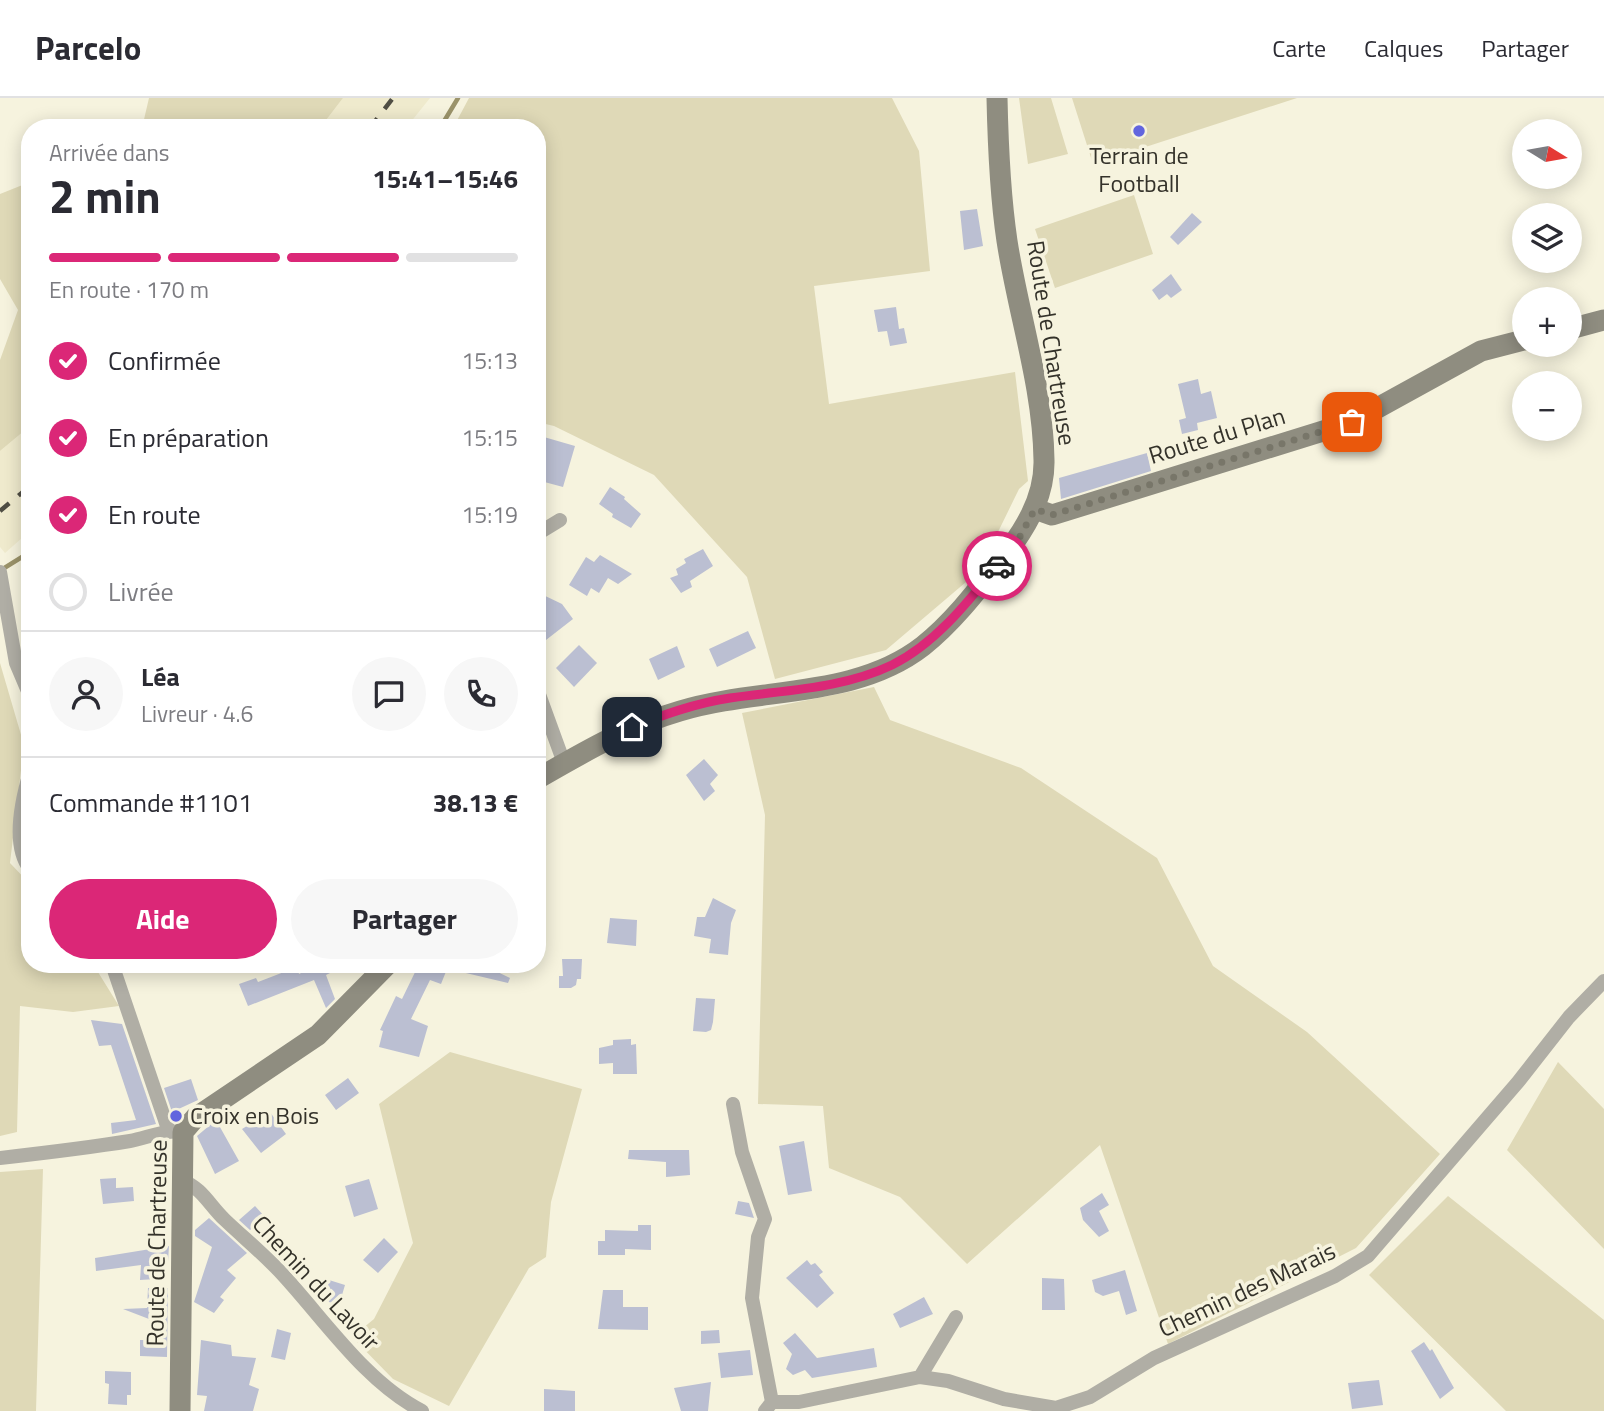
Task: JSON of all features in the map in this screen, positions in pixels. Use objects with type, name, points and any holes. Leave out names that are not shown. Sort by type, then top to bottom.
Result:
[{"type":"main road","name":"Route de Chartreuse","points":[[546,774],[632,727],[683,710],[726,699],[843,682],[894,664],[923,646],[976,593],[1018,540],[1035,509],[1044,461],[1030,358],[1007,240],[997,98]]},
{"type":"main road","points":[[1582,326],[1604,320]]},
{"type":"main road","name":"Route du Plan","points":[[1035,509],[1052,515],[1352,422],[1481,351],[1512,343]]},
{"type":"main road","name":"Route de Chartreuse","points":[[180,1411],[183,1181],[176,1132],[318,1035],[354,1002],[380,973]]},
{"type":"street","points":[[546,529],[560,520]]},
{"type":"street","points":[[1,574],[16,663],[21,675]]},
{"type":"street","points":[[546,714],[564,763]]},
{"type":"street","points":[[21,804],[21,831]]},
{"type":"street","points":[[0,1157],[69,1151],[176,1132],[115,973]]},
{"type":"street","name":"Chemin des Marais","points":[[1001,1405],[1056,1408],[1090,1397],[1154,1358],[1335,1276],[1368,1256],[1569,1017],[1604,981]]},
{"type":"street","points":[[733,1104],[742,1152],[765,1219],[758,1237],[751,1298],[769,1406],[920,1377],[948,1381],[1001,1405]]},
{"type":"street","name":"Chemin du Lavoir","points":[[183,1181],[196,1186],[215,1211],[283,1275],[368,1371],[399,1399],[422,1411]]},
{"type":"street","points":[[920,1377],[956,1317]]},
{"type":"shaded area","points":[[149,98],[343,98],[327,119],[144,119]]},
{"type":"shaded area","points":[[343,98],[430,98],[413,119],[327,119]]},
{"type":"shaded area","points":[[469,98],[892,98],[919,151],[930,271],[814,286],[829,404],[1015,372],[1028,481],[1019,489],[979,571],[886,650],[775,679],[747,577],[654,475],[546,424],[546,119],[458,119]]},
{"type":"shaded area","points":[[1019,98],[1051,98],[1068,154],[1028,164]]},
{"type":"shaded area","name":"Terrain de Football","points":[[1072,98],[1297,98],[1093,164]]},
{"type":"shaded area","points":[[21,186],[21,434],[0,451],[0,360],[18,310],[0,279],[0,194]]},
{"type":"shaded area","points":[[1134,195],[1153,254],[1055,288],[1035,229]]},
{"type":"shaded area","points":[[21,434],[21,539],[5,553],[0,547],[0,451]]},
{"type":"shaded area","points":[[0,663],[21,735],[21,770],[10,863],[21,875],[21,973],[99,973],[119,1006],[73,1012],[20,1006],[17,1132],[0,1136]]},
{"type":"shaded area","points":[[874,687],[890,720],[1021,768],[1157,858],[1213,966],[1307,1032],[1440,1154],[1356,1248],[1168,1344],[1100,1145],[967,1264],[900,1197],[829,1168],[823,1106],[758,1104],[765,815],[742,713]]},
{"type":"shaded area","points":[[450,1052],[582,1089],[551,1202],[546,1257],[529,1268],[449,1406],[393,1379],[352,1337],[374,1319],[413,1243],[379,1104]]},
{"type":"shaded area","points":[[1558,1062],[1604,1109],[1604,1249],[1507,1150]]},
{"type":"shaded area","points":[[43,1169],[36,1411],[0,1411],[0,1172]]},
{"type":"shaded area","points":[[1448,1196],[1604,1320],[1604,1411],[1506,1411],[1369,1275]]},
{"type":"building","points":[[977,209],[983,246],[964,250],[960,211]]},
{"type":"building","points":[[1192,213],[1202,222],[1178,245],[1170,237]]},
{"type":"building","points":[[1171,274],[1182,290],[1171,298],[1167,294],[1159,300],[1152,290]]},
{"type":"building","points":[[896,307],[899,329],[904,328],[907,343],[890,346],[887,331],[878,332],[874,310]]},
{"type":"building","points":[[1198,379],[1201,394],[1211,391],[1217,418],[1197,423],[1198,430],[1182,434],[1179,420],[1186,418],[1178,384]]},
{"type":"building","points":[[546,438],[575,446],[563,487],[546,482]]},
{"type":"building","points":[[1147,453],[1151,471],[1061,499],[1059,478]]},
{"type":"building","points":[[610,487],[625,497],[641,514],[631,528],[612,517],[613,514],[599,504]]},
{"type":"building","points":[[703,549],[713,566],[690,581],[692,587],[681,593],[670,578],[678,575],[676,569],[686,563],[684,559]]},
{"type":"building","points":[[600,555],[632,574],[618,584],[608,578],[599,593],[591,588],[587,596],[569,585],[586,557],[594,562]]},
{"type":"building","points":[[546,596],[562,604],[573,619],[546,640]]},
{"type":"building","points":[[748,631],[756,648],[717,667],[709,649]]},
{"type":"building","points":[[579,645],[597,663],[574,687],[556,668]]},
{"type":"building","points":[[677,646],[685,667],[658,680],[649,659]]},
{"type":"building","points":[[704,759],[718,775],[710,784],[715,791],[704,801],[686,775]]},
{"type":"building","points":[[713,898],[736,910],[731,923],[728,955],[709,953],[711,939],[694,936],[697,917],[705,917]]},
{"type":"building","points":[[610,918],[637,920],[636,946],[607,943]]},
{"type":"building","points":[[562,959],[582,959],[581,979],[577,979],[576,985],[571,988],[559,988],[559,976],[563,976]]},
{"type":"building","points":[[281,973],[330,973],[326,975],[335,999],[326,1008],[314,980],[248,1006],[239,984],[256,978],[258,982]]},
{"type":"building","points":[[415,973],[445,973],[441,984],[430,980],[411,1019],[428,1026],[419,1057],[379,1047],[383,1031],[380,1030],[396,996],[402,999]]},
{"type":"building","points":[[466,973],[500,973],[510,978],[508,983]]},
{"type":"building","points":[[696,998],[715,999],[711,1030],[706,1032],[693,1031]]},
{"type":"building","points":[[91,1020],[122,1024],[156,1124],[112,1134],[111,1123],[136,1120],[111,1045],[99,1046]]},
{"type":"building","points":[[631,1039],[631,1045],[636,1044],[637,1074],[613,1074],[613,1063],[599,1064],[599,1048],[613,1045],[613,1040]]},
{"type":"building","points":[[348,1078],[359,1093],[336,1110],[325,1095]]},
{"type":"building","points":[[191,1079],[198,1100],[172,1112],[164,1088]]},
{"type":"building","points":[[270,1112],[286,1134],[261,1153],[242,1129]]},
{"type":"building","points":[[216,1120],[239,1161],[215,1174],[197,1136]]},
{"type":"building","points":[[804,1141],[812,1191],[788,1195],[779,1146]]},
{"type":"building","points":[[629,1150],[689,1150],[690,1175],[666,1177],[666,1162],[628,1159]]},
{"type":"building","points":[[116,1178],[116,1188],[133,1187],[134,1201],[103,1204],[100,1179]]},
{"type":"building","points":[[369,1179],[378,1209],[354,1217],[345,1186]]},
{"type":"building","points":[[1102,1193],[1109,1205],[1099,1211],[1109,1231],[1099,1237],[1083,1220],[1080,1208]]},
{"type":"building","points":[[738,1201],[749,1203],[754,1218],[735,1214]]},
{"type":"building","points":[[255,1206],[265,1217],[250,1230],[239,1220]]},
{"type":"building","points":[[209,1218],[247,1253],[227,1270],[236,1278],[220,1297],[224,1300],[214,1313],[194,1302],[212,1247],[195,1236],[195,1230]]},
{"type":"building","points":[[638,1225],[651,1225],[651,1250],[625,1249],[625,1255],[598,1255],[598,1241],[605,1241],[605,1230],[638,1231]]},
{"type":"building","points":[[384,1238],[398,1252],[378,1273],[363,1260]]},
{"type":"building","points":[[169,1246],[168,1262],[156,1263],[156,1279],[140,1280],[141,1265],[96,1271],[95,1258]]},
{"type":"building","points":[[807,1260],[811,1265],[815,1263],[823,1272],[819,1275],[834,1293],[817,1308],[786,1278]]},
{"type":"building","points":[[1125,1270],[1137,1311],[1126,1315],[1119,1291],[1103,1296],[1095,1292],[1092,1280]]},
{"type":"building","points":[[1042,1278],[1064,1279],[1065,1310],[1042,1310]]},
{"type":"building","points":[[329,1280],[345,1285],[339,1305],[329,1302],[325,1293]]},
{"type":"building","points":[[148,1288],[168,1288],[167,1357],[140,1356],[140,1340],[153,1340],[149,1319],[123,1309],[147,1308]]},
{"type":"building","points":[[603,1290],[623,1290],[623,1307],[648,1307],[648,1330],[598,1329]]},
{"type":"building","points":[[924,1297],[933,1314],[900,1328],[893,1314]]},
{"type":"building","points":[[277,1329],[291,1333],[285,1360],[271,1357]]},
{"type":"building","points":[[719,1330],[720,1343],[701,1344],[701,1331]]},
{"type":"building","points":[[795,1333],[817,1358],[874,1348],[877,1367],[812,1378],[805,1370],[793,1375],[786,1369],[792,1354],[783,1343]]},
{"type":"building","points":[[201,1340],[231,1345],[232,1356],[256,1358],[249,1385],[259,1389],[253,1411],[204,1411],[207,1396],[197,1395]]},
{"type":"building","points":[[1424,1342],[1430,1351],[1432,1349],[1454,1388],[1440,1399],[1411,1351]]},
{"type":"building","points":[[750,1350],[753,1375],[721,1378],[718,1353]]},
{"type":"building","points":[[105,1371],[131,1372],[131,1395],[127,1395],[127,1405],[108,1404],[109,1384],[105,1383]]},
{"type":"building","points":[[1379,1380],[1383,1405],[1352,1409],[1348,1383]]},
{"type":"building","points":[[711,1382],[708,1411],[681,1411],[674,1388]]},
{"type":"building","points":[[544,1389],[575,1391],[575,1411],[544,1411]]},
{"type":"waterway","points":[[445,119],[458,98]]},
{"type":"waterway","points":[[1,570],[21,558]]},
{"type":"railway","points":[[377,119],[393,98]]},
{"type":"railway","points":[[0,511],[21,494]]},
{"type":"way so far","points":[[997,566],[1018,540],[1035,509],[1045,510],[1052,515],[1352,422]]},
{"type":"place","name":"Terrain de Football","points":[[1139,131]]},
{"type":"place","name":"Croix en Bois","points":[[176,1116]]},
{"type":"route","points":[[632,727],[726,699],[843,682],[894,664],[923,646],[976,593],[997,566]]}]
